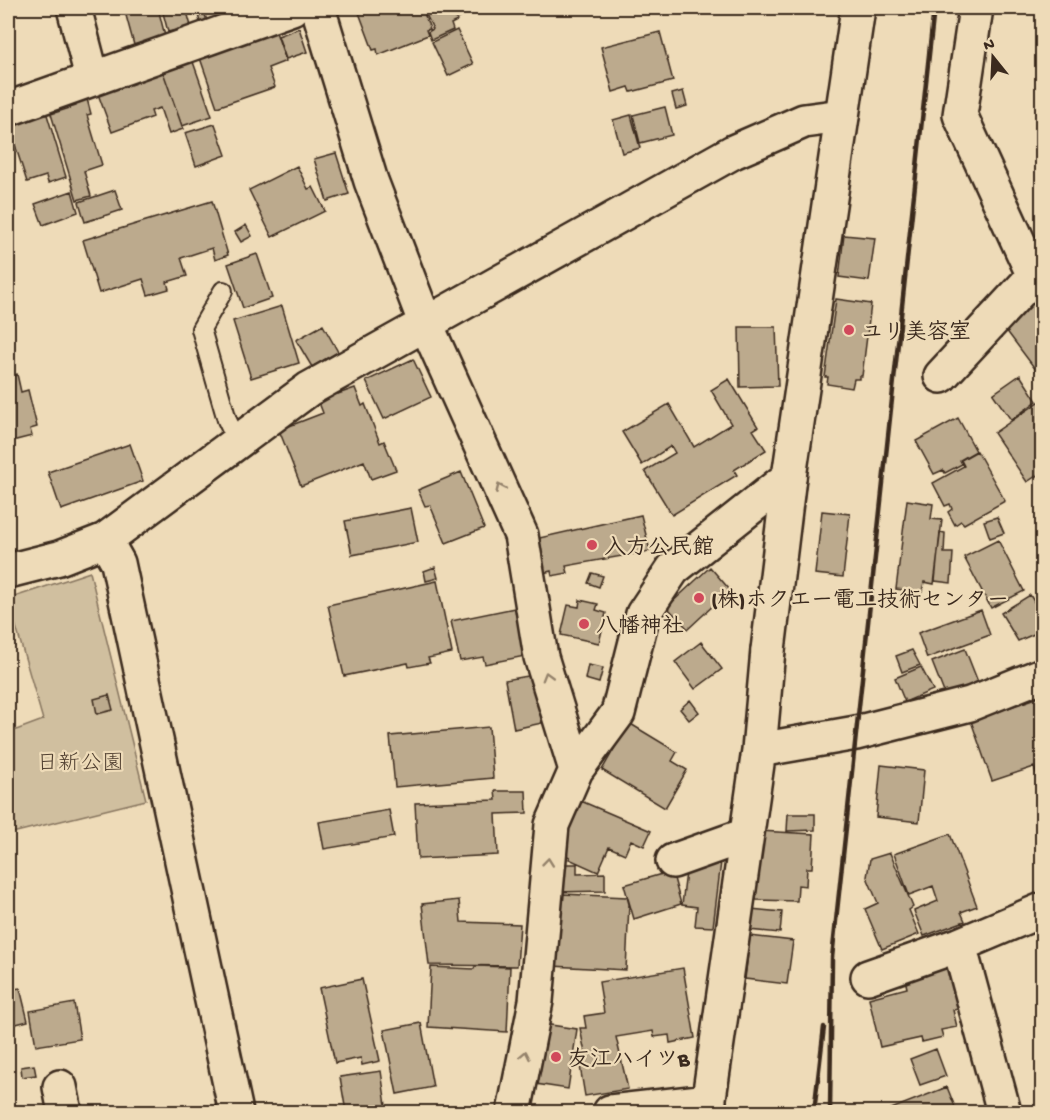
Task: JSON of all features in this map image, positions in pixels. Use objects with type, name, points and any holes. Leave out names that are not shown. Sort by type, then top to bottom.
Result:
[{"type":"street","points":[[75,8],[92,77]]},
{"type":"street","points":[[8,109],[92,77],[292,8]]},
{"type":"street","points":[[318,8],[371,181],[425,322],[521,535],[541,657],[576,770]]},
{"type":"street","points":[[610,1113],[708,1107],[759,750],[768,650],[789,477],[858,8]]},
{"type":"street","points":[[941,376],[1038,270],[960,115],[976,8]]},
{"type":"street","points":[[8,571],[59,558],[105,540],[309,389],[425,322],[733,152],[804,121],[842,116]]},
{"type":"street","points":[[514,1113],[536,1001],[552,825],[576,770],[618,713],[644,614],[673,569],[789,477]]},
{"type":"street","points":[[105,540],[118,563],[236,1113]]},
{"type":"street","points":[[759,750],[856,733],[970,704],[1042,675]]},
{"type":"street","points":[[673,861],[746,835]]},
{"type":"street","points":[[868,976],[958,945],[1042,910]]},
{"type":"street","points":[[958,945],[1004,1113]]},
{"type":"lane","points":[[223,291],[201,329],[227,420],[237,441]]},
{"type":"green space","name":"日新公園","points":[[90,572],[146,800],[8,834],[8,733],[43,720],[8,599]]},
{"type":"building","points":[[124,8],[158,8],[165,36],[134,45]]},
{"type":"building","points":[[186,8],[191,26],[168,32],[162,9]]},
{"type":"building","points":[[196,8],[203,8],[207,21],[200,22]]},
{"type":"building","points":[[422,8],[430,29],[426,30],[428,35],[378,55],[377,49],[373,50],[358,10]]},
{"type":"building","points":[[423,8],[451,8],[457,21],[451,24],[453,30],[431,40],[428,32],[433,29]]},
{"type":"building","points":[[452,8],[482,8],[457,19]]},
{"type":"building","points":[[299,28],[307,52],[286,59],[278,36]]},
{"type":"building","points":[[457,30],[473,64],[448,76],[432,42]]},
{"type":"building","points":[[276,32],[286,61],[268,68],[275,87],[217,107],[200,58]]},
{"type":"building","points":[[660,32],[673,81],[631,92],[629,87],[613,92],[601,47]]},
{"type":"building","points":[[192,59],[212,116],[182,126],[162,69]]},
{"type":"building","points":[[162,69],[183,129],[169,134],[160,108],[151,111],[153,117],[112,132],[98,94]]},
{"type":"building","points":[[683,91],[687,106],[676,109],[672,94]]},
{"type":"building","points":[[86,95],[91,114],[87,115],[102,165],[84,171],[91,196],[77,200],[51,114],[76,106],[74,98]]},
{"type":"building","points":[[665,107],[672,135],[640,143],[633,115]]},
{"type":"building","points":[[45,108],[66,177],[48,183],[46,176],[27,182],[8,123]]},
{"type":"building","points":[[631,115],[640,148],[622,153],[613,120]]},
{"type":"building","points":[[215,124],[226,155],[196,166],[185,133]]},
{"type":"building","points":[[336,153],[349,194],[327,201],[314,159]]},
{"type":"building","points":[[297,166],[308,189],[313,187],[325,211],[272,237],[249,190]]},
{"type":"building","points":[[115,190],[122,210],[85,222],[79,202]]},
{"type":"building","points":[[72,191],[78,212],[43,225],[35,204]]},
{"type":"building","points":[[212,201],[228,255],[215,260],[212,248],[181,258],[187,276],[167,282],[169,289],[148,295],[143,279],[99,293],[83,240]]},
{"type":"building","points":[[246,225],[252,236],[241,242],[235,232]]},
{"type":"building","points":[[844,235],[875,238],[869,281],[839,277]]},
{"type":"building","points":[[257,254],[272,298],[243,308],[228,264]]},
{"type":"building","points":[[1042,292],[1042,378],[1003,326]]},
{"type":"building","name":"ユリ美容室","points":[[836,299],[871,304],[862,376],[854,379],[852,388],[827,384],[828,377],[825,377]]},
{"type":"building","points":[[282,306],[299,363],[251,378],[233,321]]},
{"type":"building","points":[[323,325],[338,352],[312,367],[296,340]]},
{"type":"building","points":[[739,327],[776,327],[778,386],[740,387]]},
{"type":"building","points":[[413,359],[431,397],[384,419],[366,381]]},
{"type":"building","points":[[17,374],[21,392],[28,390],[37,427],[30,429],[32,436],[12,441],[10,435],[8,436],[8,377]]},
{"type":"building","points":[[1020,375],[1037,401],[1011,420],[993,394]]},
{"type":"building","points":[[729,379],[758,427],[753,430],[766,450],[734,470],[737,475],[672,515],[645,471],[675,453],[671,446],[642,465],[622,432],[669,404],[694,447],[731,424],[711,390]]},
{"type":"building","points":[[355,388],[362,406],[365,404],[380,443],[384,441],[396,470],[371,479],[364,461],[301,486],[279,430],[323,413],[318,400],[336,390],[338,394]]},
{"type":"building","points":[[1042,400],[1042,472],[1027,482],[994,433]]},
{"type":"building","points":[[958,418],[976,451],[960,460],[962,464],[945,473],[943,470],[934,474],[916,441]]},
{"type":"building","points":[[130,444],[143,481],[61,510],[48,472]]},
{"type":"building","points":[[977,451],[1005,501],[964,524],[961,521],[955,525],[948,512],[952,509],[950,504],[945,506],[933,483],[964,466],[961,460]]},
{"type":"building","points":[[461,472],[484,528],[446,543],[430,505],[425,506],[418,490]]},
{"type":"building","points":[[907,500],[933,504],[931,519],[942,520],[934,584],[924,582],[922,592],[896,589]]},
{"type":"building","points":[[411,508],[418,542],[352,555],[345,521]]},
{"type":"building","points":[[822,511],[850,514],[843,577],[815,574]]},
{"type":"building","name":"入方公民館","points":[[641,515],[650,551],[566,566],[568,573],[552,576],[551,571],[543,573],[535,539]]},
{"type":"building","points":[[997,517],[1004,533],[990,538],[984,521]]},
{"type":"building","points":[[940,532],[945,533],[944,553],[953,553],[951,583],[935,581]]},
{"type":"building","points":[[998,540],[1024,591],[991,608],[964,557]]},
{"type":"building","points":[[435,567],[438,578],[426,581],[424,571]]},
{"type":"building","name":"(株)ホクエー電工技術センター","points":[[710,567],[730,590],[688,629],[667,607]]},
{"type":"building","points":[[592,573],[603,576],[599,587],[588,583]]},
{"type":"building","points":[[437,581],[452,653],[428,658],[430,663],[409,667],[408,663],[344,676],[328,605]]},
{"type":"building","points":[[1030,595],[1042,615],[1042,627],[1034,634],[1018,641],[1001,613]]},
{"type":"building","name":"八幡神社","points":[[580,600],[598,604],[596,610],[606,613],[599,643],[561,635],[568,605],[579,607]]},
{"type":"building","points":[[520,607],[530,655],[485,664],[483,657],[460,661],[451,621]]},
{"type":"building","points":[[981,610],[990,635],[927,658],[918,633]]},
{"type":"building","points":[[701,642],[722,669],[695,689],[675,662]]},
{"type":"building","points":[[965,649],[980,687],[947,700],[932,662]]},
{"type":"building","points":[[912,650],[920,665],[902,672],[896,656]]},
{"type":"building","points":[[588,665],[603,668],[599,683],[585,679]]},
{"type":"building","points":[[921,667],[933,690],[905,702],[895,678]]},
{"type":"building","points":[[533,675],[542,723],[514,729],[505,680]]},
{"type":"building","points":[[109,695],[113,710],[97,714],[94,699]]},
{"type":"building","points":[[1042,696],[1042,784],[1040,785],[1034,767],[992,781],[971,721]]},
{"type":"building","points":[[690,700],[699,712],[689,720],[680,709]]},
{"type":"building","points":[[629,723],[677,752],[672,761],[687,770],[665,808],[602,770]]},
{"type":"building","points":[[489,727],[493,778],[395,787],[390,736]]},
{"type":"building","points":[[881,765],[924,770],[919,822],[876,817]]},
{"type":"building","points":[[495,791],[526,791],[527,813],[496,814],[498,855],[418,859],[415,803],[496,800]]},
{"type":"building","points":[[581,801],[651,831],[644,846],[631,840],[625,854],[609,847],[598,872],[559,852]]},
{"type":"building","points":[[389,810],[394,837],[324,849],[319,822]]},
{"type":"building","points":[[788,814],[815,814],[815,830],[787,831]]},
{"type":"building","points":[[759,831],[814,834],[812,868],[807,868],[806,886],[798,885],[797,901],[756,900]]},
{"type":"building","points":[[950,834],[977,906],[961,912],[965,921],[924,936],[914,911],[938,901],[933,886],[909,895],[894,854]]},
{"type":"building","points":[[890,853],[913,907],[909,910],[919,934],[882,949],[865,909],[878,903],[867,877],[870,859]]},
{"type":"building","points":[[721,862],[713,927],[695,926],[697,907],[682,905],[687,864]]},
{"type":"building","points":[[555,864],[577,864],[577,874],[605,873],[605,891],[555,892]]},
{"type":"building","points":[[672,871],[681,904],[634,919],[624,885]]},
{"type":"building","points":[[562,894],[627,897],[629,904],[626,970],[552,966],[555,922],[561,923]]},
{"type":"building","points":[[459,900],[461,922],[520,924],[517,966],[429,965],[422,904]]},
{"type":"building","points":[[751,909],[782,912],[780,933],[749,930]]},
{"type":"building","points":[[750,936],[793,941],[787,984],[745,979]]},
{"type":"building","points":[[948,964],[958,1009],[953,1010],[957,1027],[941,1030],[943,1037],[922,1042],[921,1038],[880,1047],[869,998],[907,988],[904,975]]},
{"type":"building","points":[[475,966],[510,967],[507,1032],[428,1027],[431,967],[474,969]]},
{"type":"building","points":[[683,968],[695,1038],[670,1043],[669,1035],[654,1037],[653,1031],[616,1037],[628,1089],[585,1096],[578,1054],[585,1053],[580,1028],[586,1028],[584,1016],[604,1013],[599,982]]},
{"type":"building","points":[[8,971],[10,971],[14,989],[20,988],[28,1021],[8,1026]]},
{"type":"building","points":[[362,979],[380,1061],[362,1065],[361,1058],[335,1063],[319,988]]},
{"type":"building","points":[[74,1003],[80,1039],[36,1046],[30,1011]]},
{"type":"building","points":[[421,1023],[433,1087],[397,1094],[384,1030]]},
{"type":"building","name":"友江ハイツB","points":[[544,1024],[577,1029],[568,1089],[536,1084]]},
{"type":"building","points":[[936,1049],[946,1076],[920,1085],[910,1059]]},
{"type":"building","points":[[34,1065],[36,1075],[22,1077],[21,1067]]},
{"type":"building","points":[[381,1071],[387,1112],[346,1112],[340,1077]]},
{"type":"building","points":[[947,1087],[957,1112],[893,1112],[891,1109]]},
{"type":"railway","points":[[830,1112],[832,958],[934,8]]},
{"type":"railway","points":[[814,1112],[824,1027]]},
{"type":"place","name":"ユリ美容室","points":[[849,330]]},
{"type":"place","name":"入方公民館","points":[[592,545]]},
{"type":"place","name":"(株)ホクエー電工技術センター","points":[[699,598]]},
{"type":"place","name":"八幡神社","points":[[584,624]]},
{"type":"place","name":"友江ハイツB","points":[[556,1057]]}]
